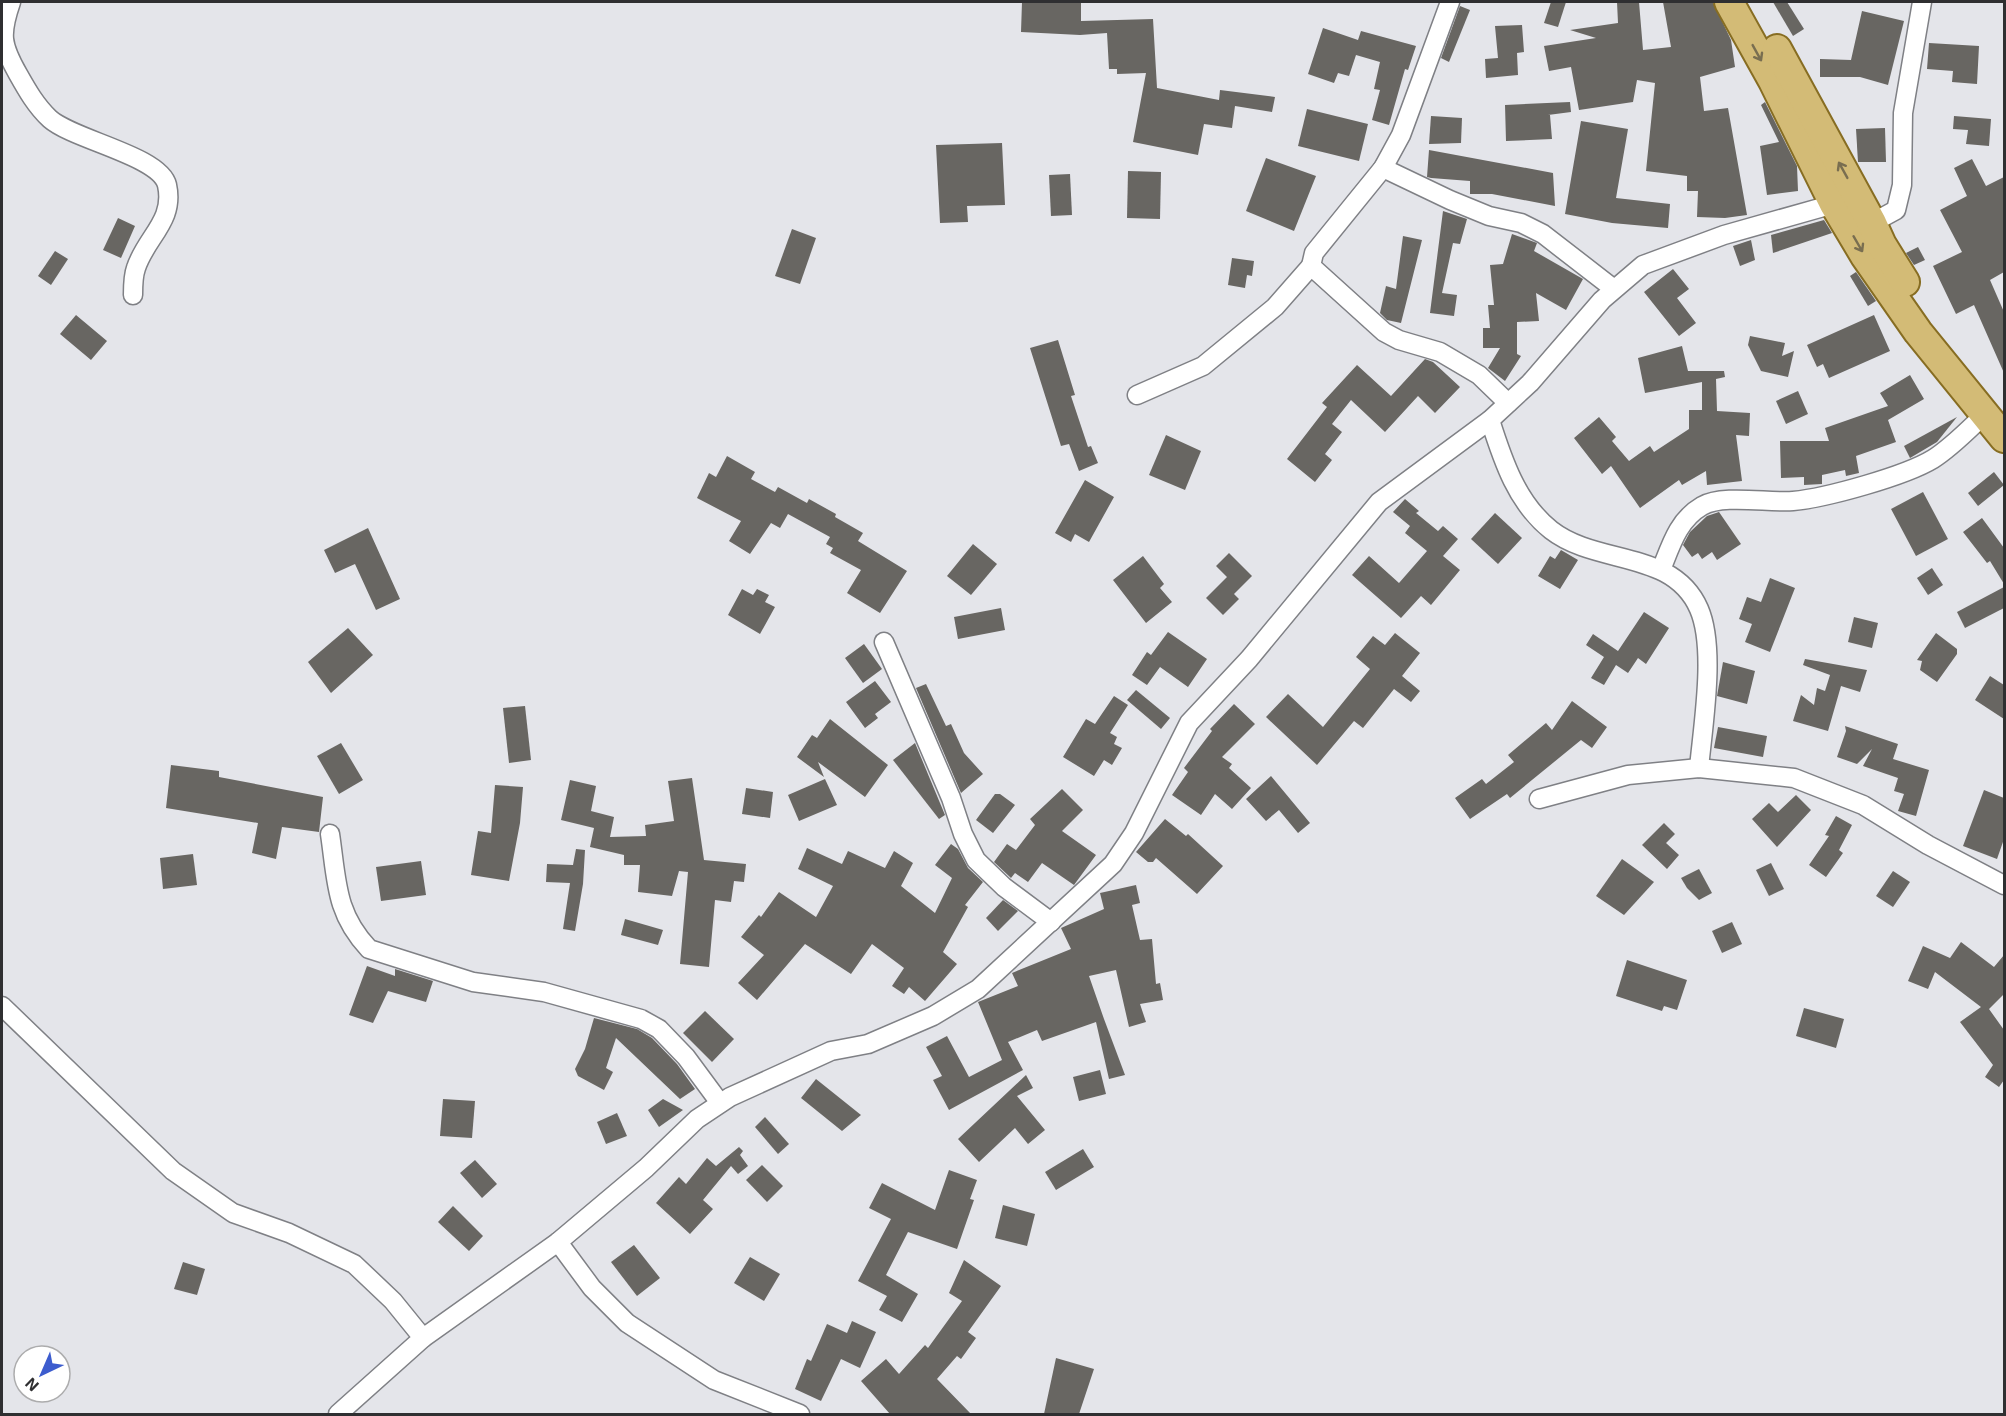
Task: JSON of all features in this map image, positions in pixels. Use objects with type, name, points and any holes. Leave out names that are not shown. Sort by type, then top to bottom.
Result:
[{"type":"main road","points":[[1729,2],[1773,81],[1834,204],[1865,256],[1918,333],[1995,411]]},
{"type":"main road","points":[[1750,2],[1882,245],[1910,290],[1995,411],[2004,438]]},
{"type":"street","points":[[11,2],[3,23],[3,47],[32,98],[50,119],[74,135],[126,153],[152,168],[166,182],[169,208],[135,270],[133,295]]},
{"type":"street","points":[[1137,395],[1203,366],[1275,307],[1311,266],[1314,253],[1383,168],[1401,135],[1450,2]]},
{"type":"street","points":[[1872,223],[1896,210],[1902,185],[1903,113],[1922,2]]},
{"type":"street","points":[[1383,168],[1450,200],[1543,234],[1614,289]]},
{"type":"street","points":[[338,1414],[423,1338],[558,1242],[646,1168],[697,1119],[720,1103],[831,1051],[868,1044],[933,1016],[978,989],[1113,864],[1134,833],[1189,723],[1249,659],[1379,502],[1490,420],[1530,383],[1602,300],[1642,265],[1724,235],[1834,204]]},
{"type":"street","points":[[1311,266],[1384,332],[1399,340],[1440,352],[1479,375],[1508,403]]},
{"type":"street","points":[[1661,570],[1676,532],[1688,516],[1704,505],[1721,501],[1795,501],[1907,472],[1934,458],[1995,411]]},
{"type":"street","points":[[1490,420],[1512,480],[1533,512],[1552,531],[1578,546],[1669,573],[1688,590],[1700,610],[1707,655],[1699,768]]},
{"type":"street","points":[[885,642],[951,798],[963,834],[976,860],[1004,887],[1051,922]]},
{"type":"street","points":[[1539,799],[1628,775],[1699,768],[1794,778],[1863,804],[1928,845],[2004,885]]},
{"type":"street","points":[[330,834],[342,912],[358,937],[369,949],[387,957],[432,968],[473,982],[544,992],[641,1019],[659,1029],[686,1058],[720,1103]]},
{"type":"street","points":[[2,1006],[173,1171],[233,1213],[289,1233],[354,1264],[393,1301],[423,1338]]},
{"type":"street","points":[[558,1242],[592,1288],[627,1323],[714,1380],[800,1414]]},
{"type":"building","points":[[1022,2],[1081,3],[1081,21],[1153,19],[1157,88],[1219,100],[1220,90],[1275,97],[1272,112],[1235,106],[1232,128],[1204,124],[1198,155],[1133,142],[1146,73],[1117,74],[1117,69],[1109,69],[1107,33],[1080,35],[1021,32]]},
{"type":"building","points":[[1551,2],[1566,2],[1558,27],[1544,23]]},
{"type":"building","points":[[1617,2],[1639,2],[1643,50],[1671,47],[1663,2],[1713,2],[1731,40],[1735,67],[1700,77],[1704,111],[1728,108],[1747,215],[1725,218],[1697,217],[1698,191],[1687,191],[1687,176],[1646,171],[1655,83],[1637,80],[1633,102],[1579,110],[1571,67],[1549,71],[1544,46],[1596,38],[1570,30],[1618,23]]},
{"type":"building","points":[[1773,2],[1787,2],[1804,29],[1793,36]]},
{"type":"building","points":[[1460,6],[1470,10],[1449,62],[1441,58]]},
{"type":"building","points":[[1862,11],[1904,21],[1888,85],[1860,77],[1820,77],[1820,59],[1851,60]]},
{"type":"building","points":[[1522,25],[1524,52],[1517,53],[1518,75],[1486,78],[1485,59],[1498,58],[1495,26]]},
{"type":"building","points":[[1323,28],[1358,40],[1361,31],[1416,46],[1408,70],[1405,69],[1389,125],[1372,120],[1380,90],[1374,89],[1380,62],[1356,55],[1349,76],[1338,73],[1334,83],[1308,74]]},
{"type":"building","points":[[1929,43],[1979,46],[1977,84],[1952,82],[1953,71],[1927,69]]},
{"type":"building","points":[[1570,102],[1571,112],[1548,115],[1550,115],[1552,139],[1506,141],[1505,105]]},
{"type":"building","points":[[1765,102],[1797,166],[1798,191],[1767,195],[1760,146],[1779,142],[1761,105]]},
{"type":"building","points":[[1307,109],[1368,124],[1359,161],[1298,146]]},
{"type":"building","points":[[1431,116],[1462,118],[1461,143],[1429,144]]},
{"type":"building","points":[[1954,116],[1991,119],[1989,146],[1966,144],[1968,130],[1953,129]]},
{"type":"building","points":[[1581,121],[1628,129],[1616,198],[1670,204],[1668,228],[1612,223],[1565,214]]},
{"type":"building","points":[[1885,128],[1886,162],[1858,162],[1856,129]]},
{"type":"building","points":[[1002,143],[1005,205],[967,206],[968,222],[940,223],[936,145]]},
{"type":"building","points":[[1429,150],[1553,173],[1555,206],[1492,194],[1470,194],[1470,181],[1427,177]]},
{"type":"building","points":[[1266,158],[1316,176],[1294,231],[1246,211]]},
{"type":"building","points":[[1972,159],[1986,186],[2004,177],[2004,272],[1990,280],[2004,312],[2004,373],[1974,305],[1956,314],[1933,266],[1962,252],[1940,210],[1967,196],[1954,168]]},
{"type":"building","points":[[1128,171],[1161,172],[1160,219],[1127,218]]},
{"type":"building","points":[[1070,174],[1072,215],[1051,216],[1049,175]]},
{"type":"building","points":[[1443,211],[1467,219],[1460,244],[1453,243],[1442,293],[1457,295],[1454,316],[1430,313]]},
{"type":"building","points":[[118,218],[135,226],[121,258],[103,250]]},
{"type":"building","points":[[1824,220],[1832,233],[1773,253],[1771,235]]},
{"type":"building","points":[[792,229],[816,238],[800,284],[775,276]]},
{"type":"building","points":[[1512,234],[1537,243],[1534,251],[1583,279],[1566,310],[1536,293],[1539,321],[1517,322],[1517,354],[1521,356],[1505,381],[1488,368],[1500,348],[1483,348],[1483,328],[1490,328],[1488,305],[1494,305],[1490,265],[1503,264]]},
{"type":"building","points":[[1403,236],[1422,240],[1401,323],[1387,320],[1380,313],[1386,286],[1396,289]]},
{"type":"building","points":[[1751,240],[1755,260],[1740,266],[1733,246]]},
{"type":"building","points":[[1918,247],[1925,260],[1914,265],[1906,253]]},
{"type":"building","points":[[55,251],[68,259],[51,285],[38,276]]},
{"type":"building","points":[[1232,258],[1254,261],[1252,276],[1247,275],[1245,288],[1228,285]]},
{"type":"building","points":[[1673,269],[1689,289],[1677,298],[1696,323],[1679,336],[1644,292]]},
{"type":"building","points":[[1856,272],[1876,301],[1868,306],[1850,276]]},
{"type":"building","points":[[76,315],[107,341],[91,360],[60,334]]},
{"type":"building","points":[[1874,315],[1890,351],[1829,378],[1823,364],[1817,367],[1807,345]]},
{"type":"building","points":[[1750,336],[1785,343],[1782,356],[1794,351],[1788,377],[1761,371],[1748,345]]},
{"type":"building","points":[[1058,340],[1075,395],[1071,396],[1088,447],[1091,446],[1098,463],[1079,471],[1069,444],[1061,446],[1030,348]]},
{"type":"building","points":[[1682,346],[1688,371],[1724,371],[1725,377],[1716,379],[1717,411],[1750,413],[1749,436],[1736,435],[1742,481],[1707,485],[1706,471],[1682,485],[1679,480],[1640,508],[1611,466],[1602,474],[1574,438],[1599,417],[1616,437],[1612,441],[1629,461],[1650,446],[1654,452],[1689,429],[1689,410],[1702,410],[1702,382],[1645,393],[1638,358]]},
{"type":"building","points":[[1425,359],[1433,362],[1460,387],[1435,413],[1418,396],[1385,432],[1351,400],[1332,424],[1342,432],[1325,454],[1332,460],[1315,482],[1287,459],[1327,407],[1322,403],[1357,365],[1391,396]]},
{"type":"building","points":[[1910,375],[1924,399],[1888,420],[1896,442],[1856,456],[1859,473],[1846,476],[1845,470],[1822,475],[1822,484],[1804,485],[1804,477],[1781,478],[1780,441],[1829,441],[1825,428],[1888,406],[1880,393]]},
{"type":"building","points":[[1798,391],[1808,414],[1786,424],[1776,401]]},
{"type":"building","points":[[1957,417],[1937,442],[1910,458],[1904,446]]},
{"type":"building","points":[[1166,435],[1201,451],[1185,490],[1149,475]]},
{"type":"building","points":[[727,456],[755,472],[751,479],[775,492],[778,487],[807,503],[809,499],[836,514],[835,517],[863,533],[858,541],[907,571],[880,613],[847,593],[861,570],[830,553],[833,548],[826,544],[830,537],[788,514],[780,528],[771,523],[750,554],[729,541],[741,521],[697,498],[709,473],[716,477]]},
{"type":"building","points":[[1994,472],[2004,485],[1978,506],[1968,493]]},
{"type":"building","points":[[1085,480],[1114,497],[1089,542],[1075,534],[1071,542],[1055,533]]},
{"type":"building","points":[[1923,492],[1948,539],[1916,556],[1891,509]]},
{"type":"building","points":[[1405,499],[1419,511],[1416,513],[1438,531],[1443,526],[1458,539],[1443,556],[1460,570],[1431,605],[1421,596],[1401,618],[1352,575],[1369,556],[1399,583],[1427,551],[1405,533],[1410,526],[1393,512]]},
{"type":"building","points":[[1719,512],[1741,544],[1717,560],[1712,552],[1702,559],[1698,553],[1692,557],[1683,545],[1690,532],[1707,516]]},
{"type":"building","points":[[1495,513],[1522,538],[1498,564],[1471,539]]},
{"type":"building","points":[[1982,518],[2004,548],[2004,584],[1990,561],[1987,563],[1963,532]]},
{"type":"building","points":[[368,528],[400,599],[376,610],[355,564],[335,573],[324,550]]},
{"type":"building","points":[[973,544],[997,564],[971,595],[947,576]]},
{"type":"building","points":[[1561,550],[1578,560],[1560,589],[1538,576],[1550,556],[1555,559]]},
{"type":"building","points":[[1229,553],[1252,576],[1234,594],[1239,599],[1223,615],[1206,598],[1227,577],[1216,566]]},
{"type":"building","points":[[1143,556],[1164,584],[1160,588],[1172,602],[1146,623],[1113,580]]},
{"type":"building","points":[[1932,568],[1943,585],[1928,595],[1917,578]]},
{"type":"building","points":[[1770,578],[1795,588],[1770,652],[1745,642],[1752,624],[1739,619],[1747,597],[1761,602]]},
{"type":"building","points":[[2004,587],[2004,608],[1965,628],[1957,612]]},
{"type":"building","points":[[742,589],[753,595],[757,589],[769,595],[765,602],[775,607],[760,634],[728,615]]},
{"type":"building","points":[[1001,608],[1005,630],[958,639],[954,617]]},
{"type":"building","points":[[1644,612],[1669,628],[1646,664],[1638,658],[1628,673],[1616,665],[1604,685],[1591,678],[1604,657],[1586,645],[1593,634],[1618,651]]},
{"type":"building","points":[[1854,617],[1878,623],[1872,648],[1848,642]]},
{"type":"building","points":[[348,628],[373,655],[331,693],[308,662]]},
{"type":"building","points":[[1168,632],[1207,659],[1188,687],[1160,667],[1147,685],[1132,675],[1147,652],[1151,655]]},
{"type":"building","points":[[1395,633],[1420,653],[1402,676],[1420,691],[1411,702],[1394,689],[1363,728],[1354,721],[1317,765],[1266,717],[1288,694],[1323,727],[1370,669],[1356,657],[1373,636],[1385,645]]},
{"type":"building","points":[[1936,633],[1957,649],[1957,654],[1937,682],[1920,670],[1922,661],[1917,660]]},
{"type":"building","points":[[864,644],[882,669],[863,683],[845,658]]},
{"type":"building","points":[[1805,659],[1867,670],[1860,692],[1841,686],[1828,731],[1793,721],[1801,695],[1814,705],[1817,688],[1825,691],[1830,675],[1803,665]]},
{"type":"building","points":[[1723,662],[1755,671],[1747,704],[1717,696]]},
{"type":"building","points":[[1990,676],[2004,685],[2004,719],[1975,700]]},
{"type":"building","points":[[875,681],[891,702],[875,714],[878,718],[865,728],[846,702]]},
{"type":"building","points":[[926,684],[946,726],[951,724],[964,753],[983,774],[961,793],[916,688]]},
{"type":"building","points":[[1136,690],[1170,718],[1161,729],[1127,700]]},
{"type":"building","points":[[1114,696],[1128,705],[1110,733],[1117,737],[1114,744],[1122,748],[1112,765],[1104,760],[1094,776],[1063,757],[1086,719],[1095,724]]},
{"type":"building","points":[[1572,701],[1607,727],[1592,748],[1581,740],[1510,798],[1507,794],[1470,819],[1455,798],[1482,779],[1486,784],[1514,762],[1508,755],[1546,723],[1552,730]]},
{"type":"building","points":[[1234,704],[1255,724],[1222,757],[1232,764],[1229,768],[1251,788],[1232,809],[1215,794],[1201,815],[1172,795],[1188,772],[1184,768],[1212,731],[1210,729]]},
{"type":"building","points":[[525,706],[531,760],[509,763],[503,708]]},
{"type":"building","points":[[830,719],[888,765],[865,797],[818,762],[824,777],[797,757],[812,735],[817,738]]},
{"type":"building","points":[[1845,726],[1898,744],[1893,759],[1929,770],[1916,816],[1898,811],[1904,794],[1894,791],[1898,778],[1863,766],[1872,749],[1857,764],[1837,757],[1846,731]]},
{"type":"building","points":[[1718,727],[1767,736],[1763,757],[1714,748]]},
{"type":"building","points":[[341,743],[363,780],[339,794],[317,756]]},
{"type":"building","points":[[915,743],[945,815],[939,819],[893,760]]},
{"type":"building","points":[[171,765],[219,771],[219,777],[323,797],[319,832],[282,827],[276,859],[252,853],[258,823],[166,808]]},
{"type":"building","points":[[1271,776],[1310,823],[1298,833],[1279,810],[1266,821],[1246,799]]},
{"type":"building","points":[[692,778],[704,860],[746,864],[744,882],[734,881],[731,902],[715,900],[709,967],[680,964],[688,872],[679,871],[672,896],[638,892],[640,865],[624,865],[624,855],[590,847],[594,828],[561,820],[570,780],[596,786],[591,811],[614,817],[610,837],[646,836],[645,825],[674,821],[668,781]]},
{"type":"building","points":[[825,779],[837,805],[799,821],[788,795]]},
{"type":"building","points":[[495,785],[523,787],[520,823],[509,881],[471,875],[478,831],[491,833]]},
{"type":"building","points":[[746,788],[773,792],[770,818],[742,814]]},
{"type":"building","points":[[1062,789],[1083,810],[1062,831],[1096,855],[1074,885],[1042,863],[1028,882],[1015,873],[1011,878],[994,862],[1007,844],[1016,850],[1035,825],[1030,819]]},
{"type":"building","points":[[1984,790],[2004,798],[2004,839],[1997,859],[1963,846]]},
{"type":"building","points":[[995,794],[1000,794],[1015,805],[993,833],[976,820]]},
{"type":"building","points":[[1796,795],[1811,810],[1777,847],[1752,819],[1769,803],[1778,812]]},
{"type":"building","points":[[1836,816],[1852,825],[1839,850],[1843,853],[1826,877],[1809,865],[1829,836],[1825,835]]},
{"type":"building","points":[[1165,819],[1186,836],[1188,834],[1223,866],[1197,894],[1156,858],[1153,862],[1148,862],[1136,852]]},
{"type":"building","points":[[1664,823],[1675,834],[1666,843],[1679,855],[1667,869],[1642,845]]},
{"type":"building","points":[[951,844],[958,849],[968,868],[983,882],[965,905],[968,907],[943,952],[957,964],[925,1001],[909,987],[904,994],[892,986],[904,968],[872,944],[851,974],[805,944],[757,1000],[738,983],[764,955],[741,937],[759,915],[761,917],[779,892],[816,917],[833,886],[798,869],[807,848],[842,864],[848,851],[885,868],[894,851],[913,863],[901,886],[935,913],[952,878],[935,865]]},
{"type":"building","points":[[576,849],[585,850],[583,884],[575,931],[563,929],[570,883],[546,882],[547,864],[573,865]]},
{"type":"building","points":[[193,854],[197,885],[163,889],[160,858]]},
{"type":"building","points":[[1622,859],[1654,882],[1624,915],[1596,896]]},
{"type":"building","points":[[421,861],[426,895],[381,901],[376,867]]},
{"type":"building","points":[[1771,863],[1784,889],[1769,896],[1756,870]]},
{"type":"building","points":[[1699,869],[1712,893],[1699,900],[1681,878]]},
{"type":"building","points":[[1893,871],[1910,882],[1893,907],[1876,896]]},
{"type":"building","points":[[1136,885],[1140,903],[1132,905],[1140,940],[1152,939],[1156,984],[1160,983],[1163,1000],[1140,1004],[1146,1022],[1129,1027],[1116,970],[1089,976],[1125,1075],[1109,1079],[1096,1022],[1042,1041],[1037,1030],[1008,1042],[1023,1070],[949,1110],[933,1080],[942,1076],[926,1047],[947,1036],[969,1077],[1002,1060],[978,1002],[1018,986],[1012,973],[1071,949],[1061,928],[1104,909],[1100,893]]},
{"type":"building","points":[[1003,900],[1018,911],[998,931],[986,918]]},
{"type":"building","points":[[625,919],[663,930],[658,945],[621,935]]},
{"type":"building","points":[[1732,922],[1742,944],[1722,953],[1712,931]]},
{"type":"building","points":[[1961,942],[1994,967],[2004,955],[2004,994],[1989,1009],[2004,1030],[2004,1080],[1999,1087],[1985,1077],[1993,1065],[1960,1022],[1981,1007],[1935,972],[1928,989],[1908,981],[1923,946],[1950,958]]},
{"type":"building","points":[[1627,960],[1687,980],[1677,1010],[1664,1006],[1662,1011],[1616,996]]},
{"type":"building","points":[[367,966],[395,976],[395,969],[433,981],[426,1002],[388,991],[373,1023],[349,1015]]},
{"type":"building","points":[[1804,1008],[1844,1019],[1836,1048],[1796,1036]]},
{"type":"building","points":[[705,1011],[734,1039],[712,1062],[683,1033]]},
{"type":"building","points":[[594,1018],[637,1029],[652,1038],[677,1064],[695,1089],[680,1099],[616,1038],[606,1068],[613,1072],[604,1090],[578,1076],[575,1069],[585,1049]]},
{"type":"building","points":[[1100,1070],[1106,1094],[1079,1101],[1073,1077]]},
{"type":"building","points":[[1026,1075],[1033,1088],[1017,1096],[1045,1130],[1028,1144],[1015,1128],[979,1162],[958,1139]]},
{"type":"building","points":[[816,1079],[861,1115],[842,1131],[801,1098]]},
{"type":"building","points":[[443,1099],[475,1101],[472,1138],[440,1136]]},
{"type":"building","points":[[663,1099],[683,1110],[659,1127],[648,1110]]},
{"type":"building","points":[[617,1113],[627,1136],[606,1144],[597,1122]]},
{"type":"building","points":[[765,1117],[789,1144],[778,1154],[755,1127]]},
{"type":"building","points":[[739,1147],[743,1151],[740,1155],[748,1166],[738,1174],[731,1166],[703,1200],[713,1209],[690,1234],[656,1203],[679,1177],[686,1184],[707,1158],[716,1166]]},
{"type":"building","points":[[1083,1149],[1094,1167],[1056,1190],[1045,1172]]},
{"type":"building","points":[[475,1160],[497,1184],[482,1198],[460,1173]]},
{"type":"building","points":[[762,1165],[783,1186],[767,1202],[746,1180]]},
{"type":"building","points":[[949,1170],[977,1180],[970,1199],[974,1200],[957,1249],[908,1232],[886,1275],[918,1294],[902,1322],[879,1310],[887,1296],[858,1281],[891,1219],[869,1208],[882,1183],[935,1210]]},
{"type":"building","points":[[1003,1205],[1035,1214],[1027,1246],[995,1238]]},
{"type":"building","points":[[453,1206],[483,1236],[469,1251],[438,1222]]},
{"type":"building","points":[[634,1245],[660,1278],[637,1296],[611,1262]]},
{"type":"building","points":[[750,1257],[780,1274],[764,1301],[734,1283]]},
{"type":"building","points":[[964,1260],[1001,1286],[968,1332],[976,1338],[961,1359],[957,1356],[937,1379],[971,1414],[890,1414],[861,1381],[886,1359],[899,1374],[925,1345],[928,1348],[962,1301],[949,1293]]},
{"type":"building","points":[[183,1262],[205,1269],[197,1295],[174,1289]]},
{"type":"building","points":[[852,1321],[876,1332],[860,1368],[841,1359],[821,1401],[795,1389],[807,1359],[811,1361],[827,1324],[847,1333]]},
{"type":"building","points":[[1056,1358],[1094,1369],[1079,1414],[1044,1414]]}]
